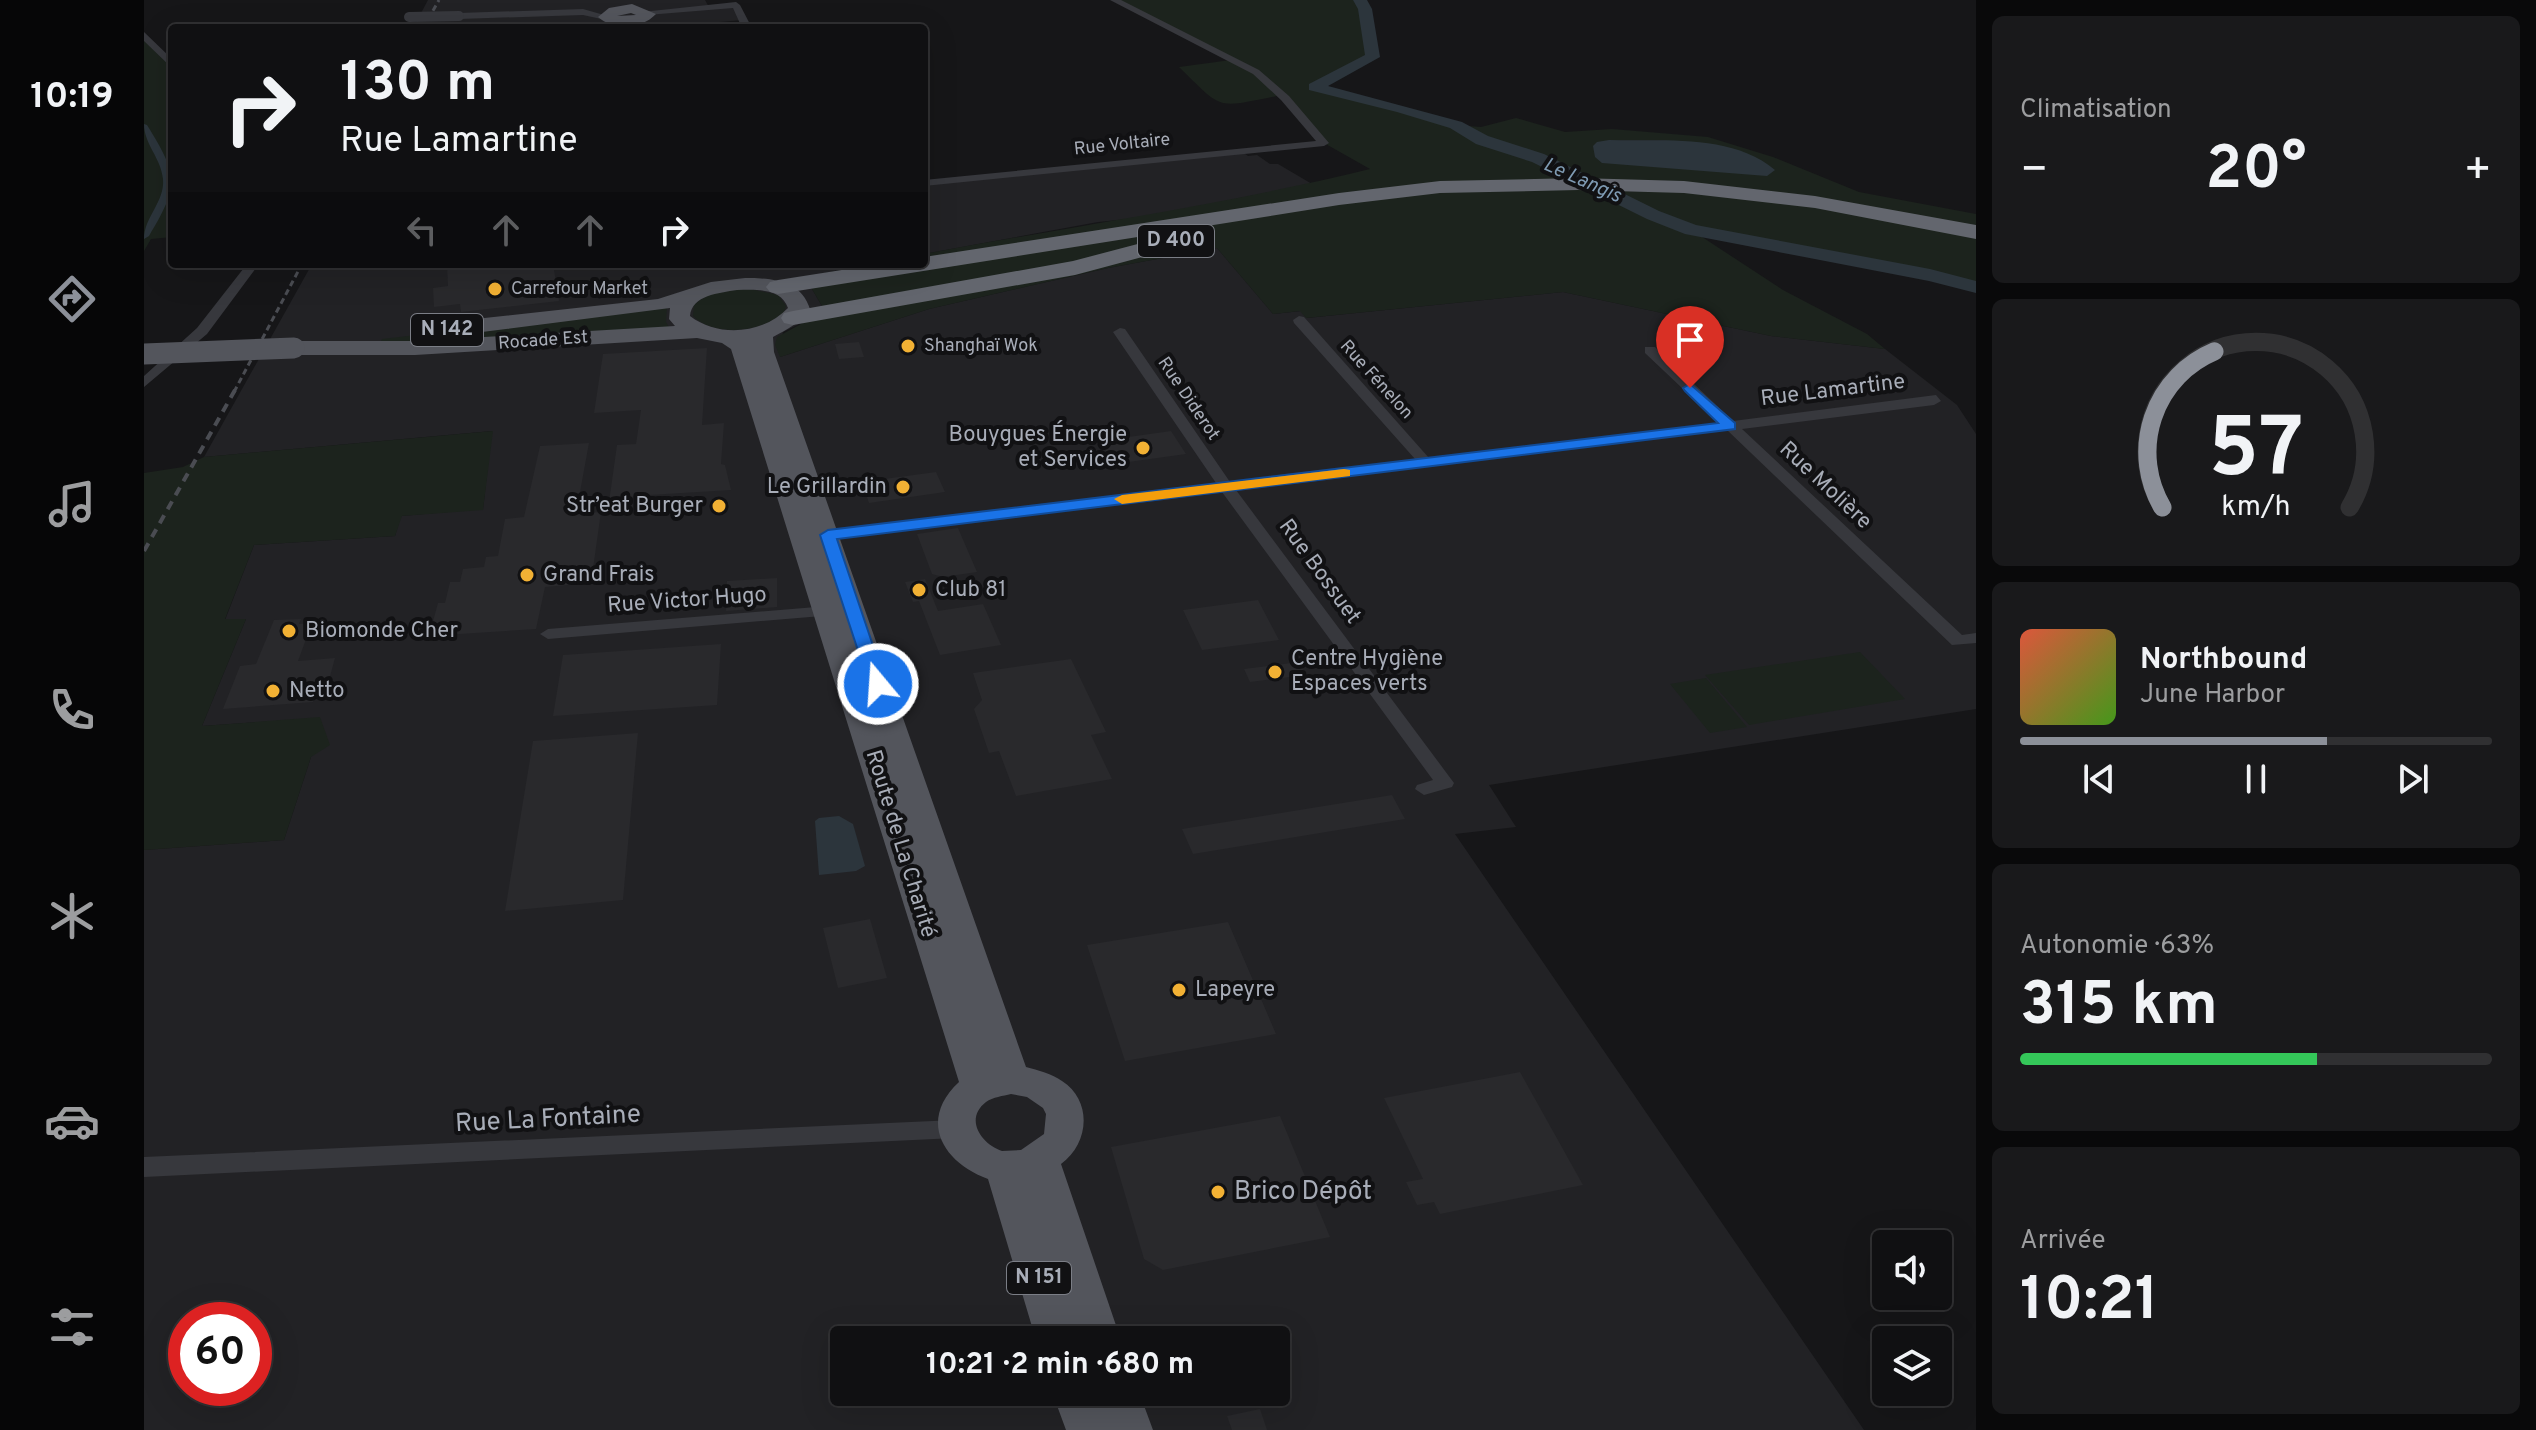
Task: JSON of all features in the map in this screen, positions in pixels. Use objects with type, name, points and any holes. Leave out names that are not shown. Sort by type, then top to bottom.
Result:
[{"type":"highway","name":"D 400","points":[[928,262],[1400,190],[1479,186],[1618,184],[1749,193],[1885,213],[1976,232]]},
{"type":"highway","name":"D 400","points":[[780,324],[1075,268],[1296,212],[1479,186]]},
{"type":"highway","name":"D 400","points":[[768,286],[886,268]]},
{"type":"main road","points":[[716,287],[720,273],[717,268]]},
{"type":"main road","points":[[735,268],[741,276],[798,301],[799,309],[780,324]]},
{"type":"main road","name":"Rocade Est","points":[[294,348],[658,305],[716,287],[768,286]]},
{"type":"main road","name":"Route de La Charité","points":[[690,297],[679,312],[680,319],[740,345],[747,360],[936,959],[995,1083]]},
{"type":"main road","name":"Rocade Est","points":[[144,354],[294,348],[415,348],[711,333],[780,324]]},
{"type":"main road","name":"Route de La Charité","points":[[780,324],[762,335],[763,352],[828,535],[995,1083]]},
{"type":"main road","points":[[1031,1082],[1048,1090],[1062,1106],[1066,1119],[1058,1145],[1022,1163],[975,1158],[962,1145],[955,1129],[959,1107],[995,1083],[1031,1082]]},
{"type":"main road","name":"N 151","points":[[1022,1163],[1055,1326]]},
{"type":"main road","name":"N 151","points":[[1022,1163],[1093,1326]]},
{"type":"main road","points":[[1080,1406],[1089,1430]]},
{"type":"main road","points":[[1122,1406],[1130,1430]]},
{"type":"street","name":"Rue Voltaire","points":[[928,183],[1324,143],[1285,98],[1256,72],[1114,0]]},
{"type":"street","points":[[409,17],[630,14],[707,4],[736,5],[745,24]]},
{"type":"street","points":[[144,35],[168,61]]},
{"type":"street","points":[[144,383],[202,331],[250,268]]},
{"type":"street","name":"Rue Fénelon","points":[[1299,320],[1427,464]]},
{"type":"street","name":"Rue Diderot","points":[[1120,332],[1226,487]]},
{"type":"street","name":"Rue Molière","points":[[1650,350],[1958,641],[1976,638]]},
{"type":"street","name":"Rue Lamartine","points":[[828,535],[1934,401],[1931,398]]},
{"type":"street","name":"Rue Bossuet","points":[[1226,487],[1445,783],[1424,789]]},
{"type":"street","name":"Rue Victor Hugo","points":[[548,634],[828,611]]},
{"type":"street","name":"Rue La Fontaine","points":[[144,1167],[955,1129]]},
{"type":"shaded area","points":[[428,0],[705,0],[709,7],[736,5],[743,20],[696,24],[415,24]]},
{"type":"shaded area","points":[[1114,0],[1360,0],[1365,9],[1373,57],[1315,88],[1402,108],[1456,125],[1481,127],[1516,118],[1565,132],[1612,129],[1708,137],[1773,157],[1859,192],[1976,214],[1976,287],[1930,275],[1693,231],[1783,290],[1867,334],[1885,349],[1771,336],[1563,292],[1306,318],[1300,311],[1273,314],[1217,248],[1108,268],[929,309],[780,357],[775,345],[777,337],[825,311],[809,284],[811,276],[850,268],[928,268],[928,253],[1204,204],[1370,169],[1324,143],[1264,79]]},
{"type":"shaded area","points":[[144,35],[168,61],[168,237],[151,239],[144,251]]},
{"type":"shaded area","points":[[1231,60],[1253,73],[1277,96],[1242,103],[1222,102],[1213,99],[1179,67]]},
{"type":"shaded area","points":[[1609,140],[1717,145],[1757,158],[1775,170],[1767,176],[1602,163],[1595,157],[1593,146]]},
{"type":"shaded area","points":[[1241,151],[1248,156],[1257,155],[1270,164],[1278,164],[1312,184],[1139,218],[1098,222],[928,253],[928,183]]},
{"type":"shaded area","points":[[1217,248],[1273,314],[1301,311],[1307,318],[1563,292],[1771,336],[1885,349],[1957,405],[1976,434],[1976,709],[1489,785],[1516,827],[1455,834],[1864,1430],[144,1430],[144,850],[284,840],[311,757],[319,718],[202,726],[246,619],[225,620],[254,545],[395,536],[401,516],[483,509],[492,431],[204,457],[310,268],[850,268],[811,276],[809,284],[825,311],[783,332],[780,357],[929,309],[1108,268]]},
{"type":"shaded area","points":[[746,288],[778,295],[786,306],[784,312],[764,324],[739,330],[714,327],[693,316],[694,305],[706,297]]},
{"type":"shaded area","points":[[667,306],[666,322],[670,329],[379,347],[382,339]]},
{"type":"shaded area","points":[[493,431],[483,510],[402,516],[395,536],[254,545],[225,619],[246,619],[202,726],[320,717],[330,745],[311,757],[284,840],[144,850],[144,473],[183,467],[204,457]]},
{"type":"shaded area","points":[[1860,652],[1905,699],[1749,725],[1705,675]]},
{"type":"shaded area","points":[[1706,678],[1747,727],[1710,733],[1670,684]]},
{"type":"shaded area","points":[[839,816],[853,824],[865,866],[856,871],[819,875],[815,821]]},
{"type":"building","name":"Carrefour Market","points":[[447,268],[554,268],[559,301],[461,312],[460,304],[434,307],[433,288],[448,286]]},
{"type":"building","points":[[859,342],[864,357],[839,359],[835,344]]},
{"type":"building","points":[[707,348],[702,425],[724,423],[721,464],[725,465],[731,490],[633,496],[632,501],[609,502],[617,445],[636,444],[641,410],[594,413],[603,354]]},
{"type":"building","name":"Bouygues Énergie et Services","points":[[1171,431],[1186,454],[1114,464],[1100,441]]},
{"type":"building","points":[[589,443],[576,514],[601,512],[591,583],[545,587],[536,629],[429,636],[438,603],[445,603],[450,582],[460,582],[463,569],[484,567],[486,557],[498,556],[505,519],[524,517],[540,446]]},
{"type":"building","name":"Le Grillardin","points":[[936,472],[945,492],[869,503],[862,482]]},
{"type":"building","points":[[958,528],[977,572],[943,577],[932,574],[917,534]]},
{"type":"building","points":[[777,578],[777,607],[726,611],[727,581]]},
{"type":"building","points":[[925,579],[938,611],[983,604],[1001,645],[940,655],[919,601],[913,602],[905,582]]},
{"type":"building","points":[[1258,600],[1279,640],[1202,650],[1183,610]]},
{"type":"building","name":"Netto","points":[[301,619],[299,624],[312,623],[298,661],[335,658],[329,680],[319,680],[313,702],[223,709],[240,666],[256,664],[274,620]]},
{"type":"building","points":[[721,644],[717,705],[553,716],[563,655]]},
{"type":"building","points":[[1071,659],[1106,732],[1091,735],[1112,779],[1016,796],[999,751],[989,753],[974,709],[982,700],[973,673]]},
{"type":"building","name":"Centre Hygiène Espaces verts","points":[[1299,662],[1306,675],[1250,682],[1244,669]]},
{"type":"building","points":[[638,733],[623,900],[505,911],[533,741]]},
{"type":"building","points":[[1392,795],[1405,819],[1193,854],[1182,829]]},
{"type":"building","points":[[870,919],[887,978],[838,988],[823,928]]},
{"type":"building","name":"Lapeyre","points":[[1228,922],[1276,1034],[1125,1061],[1087,945]]},
{"type":"building","name":"Brico Dépôt","points":[[1520,1072],[1583,1185],[1440,1214],[1434,1202],[1417,1205],[1406,1182],[1423,1179],[1384,1098]]},
{"type":"building","name":"Brico Dépôt","points":[[1280,1116],[1330,1237],[1163,1270],[1144,1259],[1111,1147]]},
{"type":"building","points":[[1260,1409],[1267,1430],[1232,1430],[1227,1416]]},
{"type":"waterway","name":"Le Langis","points":[[1360,0],[1365,9],[1373,57],[1314,87],[1402,108],[1456,125],[1482,140],[1538,158],[1653,215],[1691,230],[1930,275],[1976,287]]},
{"type":"waterway","points":[[144,127],[166,170],[168,181],[163,203],[144,236]]},
{"type":"railway","points":[[425,24],[439,0]]},
{"type":"railway","points":[[234,392],[300,268]]},
{"type":"railway","points":[[144,551],[235,390]]},
{"type":"slow traffic","points":[[1122,499],[1344,473]]},
{"type":"place","name":"Carrefour Market","points":[[495,289]]},
{"type":"place","name":"Shanghaï Wok","points":[[908,346]]},
{"type":"place","name":"Bouygues Énergie et Services","points":[[1143,448]]},
{"type":"place","name":"Le Grillardin","points":[[903,487]]},
{"type":"place","name":"Str’eat Burger","points":[[719,506]]},
{"type":"place","name":"Grand Frais","points":[[527,575]]},
{"type":"place","name":"Club 81","points":[[919,590]]},
{"type":"place","name":"Biomonde Cher","points":[[289,631]]},
{"type":"place","name":"Centre Hygiène Espaces verts","points":[[1275,672]]},
{"type":"place","name":"Netto","points":[[273,691]]},
{"type":"place","name":"Lapeyre","points":[[1179,990]]},
{"type":"place","name":"Brico Dépôt","points":[[1218,1192]]},
{"type":"route","points":[[878,684],[828,535],[1730,426],[1690,388]]}]
